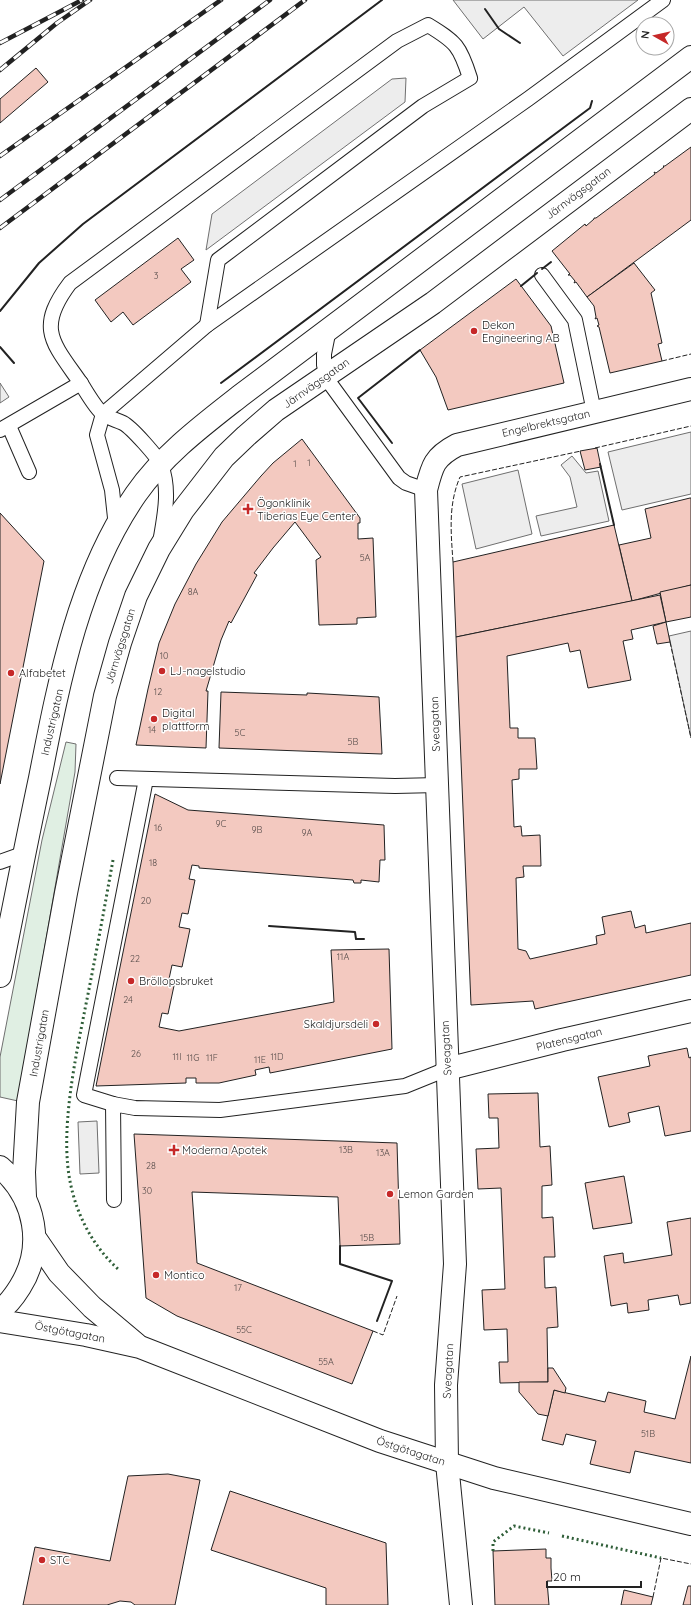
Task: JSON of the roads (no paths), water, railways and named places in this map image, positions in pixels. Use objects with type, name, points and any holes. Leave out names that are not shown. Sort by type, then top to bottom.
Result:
[{"type":"main road","points":[[161,464],[185,440],[224,409],[691,57]]},
{"type":"main road","name":"Järnvägsgatan","points":[[90,771],[105,696],[120,643],[136,596],[159,549],[183,510],[224,458],[246,436],[276,410],[433,303],[691,109]]},
{"type":"main road","name":"Engelbrektsgatan","points":[[426,490],[431,470],[436,459],[445,451],[457,445],[691,389]]},
{"type":"main road","name":"Industrigatan","points":[[0,976],[6,912],[25,853],[47,740],[68,652],[88,586],[116,528],[136,494],[161,464]]},
{"type":"main road","name":"Sveagatan","points":[[426,490],[438,785],[454,1264],[446,1386],[447,1462],[461,1605]]},
{"type":"main road","name":"Industrigatan","points":[[25,1197],[24,1172],[28,1102],[90,771]]},
{"type":"main road","name":"Platensgatan","points":[[447,1069],[562,1040],[691,1011]]},
{"type":"main road","points":[[0,1167],[12,1177],[25,1197],[34,1224],[35,1238],[33,1258],[26,1277],[16,1294],[0,1310]]},
{"type":"main road","name":"Östgötagatan","points":[[35,1238],[59,1273],[92,1307],[140,1347]]},
{"type":"main road","name":"Östgötagatan","points":[[0,1321],[86,1335],[140,1347],[380,1441],[494,1478],[691,1524]]},
{"type":"lane","points":[[116,528],[112,490],[97,435],[103,414],[207,324],[528,99],[663,0]]},
{"type":"lane","points":[[159,549],[166,507],[167,486],[161,464],[137,435],[124,423],[103,414],[54,345],[50,331],[52,316],[59,297],[70,283],[403,38],[428,25],[452,40],[463,58],[470,78],[423,106],[218,260],[207,324]]},
{"type":"lane","points":[[542,275],[575,320],[594,412]]},
{"type":"lane","points":[[329,329],[324,354],[327,375],[341,400],[399,478],[406,483],[426,490]]},
{"type":"lane","points":[[30,472],[4,428],[81,383]]},
{"type":"lane","points":[[117,778],[395,786],[438,785]]},
{"type":"lane","points":[[146,779],[84,1096],[135,1108],[220,1110],[406,1086],[447,1069]]},
{"type":"lane","points":[[0,862],[25,853]]},
{"type":"lane","points":[[113,1104],[114,1200]]},
{"type":"railway","points":[[0,43],[82,0]]},
{"type":"railway","points":[[0,70],[57,23],[90,0]]},
{"type":"railway","points":[[0,156],[221,0]]},
{"type":"railway","points":[[0,200],[270,0]]},
{"type":"railway","points":[[0,228],[305,0]]},
{"type":"place","name":"Dekon Engineering AB","points":[[474,331]]},
{"type":"place","name":"Ögonklinik Tiberias Eye Center","points":[[248,509]]},
{"type":"place","name":"LJ-nagelstudio","points":[[162,671]]},
{"type":"place","name":"Alfabetet","points":[[11,673]]},
{"type":"place","name":"Digital plattform","points":[[154,719]]},
{"type":"place","name":"Bröllopsbruket","points":[[131,981]]},
{"type":"place","name":"Skaldjursdeli","points":[[376,1024]]},
{"type":"place","name":"Moderna Apotek","points":[[174,1150]]},
{"type":"place","name":"Lemon Garden","points":[[390,1194]]},
{"type":"place","name":"Montico","points":[[156,1275]]},
{"type":"place","name":"STC","points":[[42,1560]]}]
